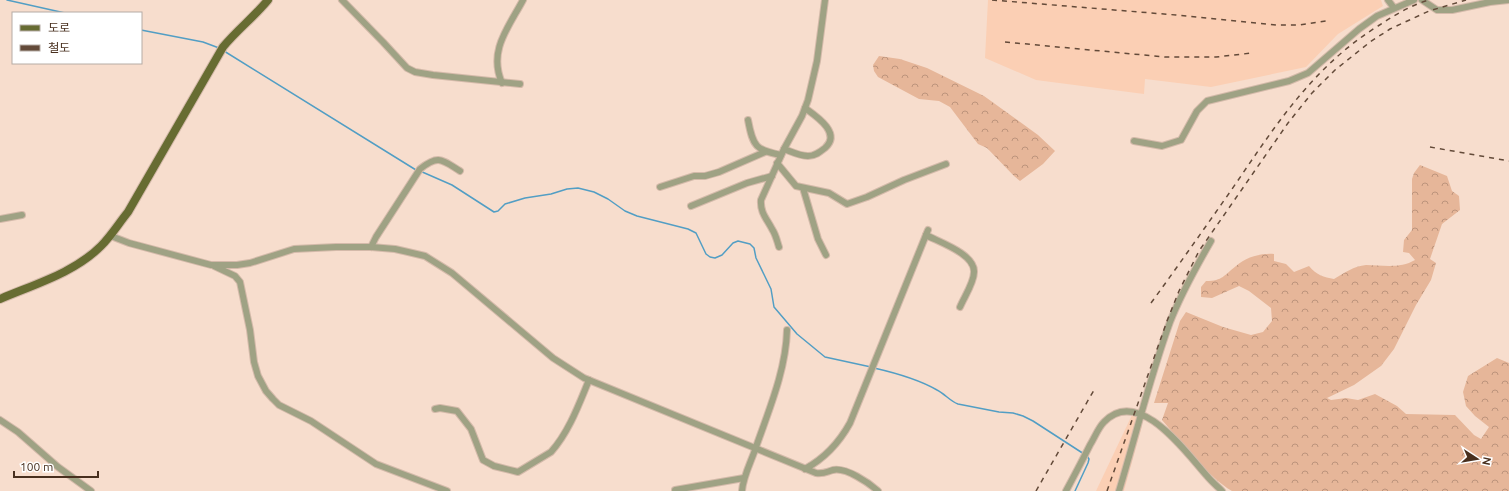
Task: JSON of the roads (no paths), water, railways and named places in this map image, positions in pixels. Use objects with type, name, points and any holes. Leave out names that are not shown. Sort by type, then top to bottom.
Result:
[{"type":"main road","points":[[0,299],[67,271],[84,260],[111,236],[128,212],[222,49],[233,34],[259,11],[268,0]]},
{"type":"street","points":[[342,0],[410,70],[433,75],[520,84]]},
{"type":"street","points":[[502,83],[497,68],[498,50],[504,34],[523,0]]},
{"type":"street","points":[[779,248],[773,230],[762,214],[760,206],[761,200],[805,108],[813,79],[825,0]]},
{"type":"street","points":[[1388,0],[1394,8]]},
{"type":"street","points":[[1134,141],[1162,146],[1181,140],[1197,111],[1207,102],[1289,81],[1308,73],[1359,29],[1378,16],[1414,0]]},
{"type":"street","points":[[1422,0],[1437,10],[1452,10],[1490,2],[1509,0]]},
{"type":"street","points":[[660,187],[694,176],[705,176],[719,172],[765,152],[783,152],[809,156],[816,155],[829,144],[831,138],[829,130],[825,124],[805,108]]},
{"type":"street","points":[[748,120],[754,143],[758,148],[765,152]]},
{"type":"street","points":[[372,247],[418,171],[426,164],[440,159],[460,171]]},
{"type":"street","points":[[778,164],[796,186],[829,193],[836,196],[843,203],[847,204],[946,164]]},
{"type":"street","points":[[691,206],[747,183],[772,176]]},
{"type":"street","points":[[803,188],[818,239],[826,255]]},
{"type":"street","points":[[0,219],[22,214]]},
{"type":"street","points":[[805,469],[818,462],[841,439],[850,423],[927,233],[961,253],[968,258],[972,264],[974,272],[972,282],[960,307]]},
{"type":"street","points":[[111,236],[129,243],[211,265],[235,276],[240,282],[250,330],[254,362],[258,376],[266,391],[273,399],[279,405],[311,421],[376,464],[447,491]]},
{"type":"street","points":[[1119,491],[1170,322],[1193,272],[1211,241]]},
{"type":"street","points":[[211,265],[250,263],[294,250],[336,247],[372,247],[395,249],[425,256],[452,273],[553,358],[589,380],[805,469],[823,474],[833,470],[846,471],[878,491]]},
{"type":"street","points":[[742,491],[744,478],[777,387],[783,360],[787,330]]},
{"type":"street","points":[[435,409],[440,408],[457,411],[471,429],[483,460],[494,466],[518,472],[551,452],[556,447],[569,424],[589,380]]},
{"type":"street","points":[[1066,491],[1100,427],[1110,416],[1124,412],[1142,414],[1158,424],[1171,435],[1206,476],[1222,491]]},
{"type":"street","points":[[0,420],[18,432],[58,467],[92,491]]},
{"type":"street","points":[[675,490],[744,478]]},
{"type":"waterway","points":[[7,0],[61,12]]},
{"type":"waterway","points":[[142,30],[203,42],[219,48]]},
{"type":"waterway","points":[[224,51],[416,170]]},
{"type":"waterway","points":[[420,171],[452,185],[494,212],[498,211],[505,204],[525,198],[578,188],[594,192],[608,199],[625,211],[637,216],[688,229],[696,233],[706,254],[710,257],[715,258],[722,255],[733,243],[738,241],[750,244],[754,248],[756,258],[771,289],[774,307],[797,334],[825,357],[871,367]]},
{"type":"waterway","points":[[874,368],[899,374],[930,386],[958,404],[1023,416],[1084,454]]},
{"type":"waterway","points":[[1075,491],[1088,463],[1089,459],[1087,456]]},
{"type":"railway","points":[[992,0],[1277,25],[1300,25],[1326,21]]},
{"type":"railway","points":[[1151,303],[1201,234],[1278,122],[1313,80],[1354,43],[1378,26],[1409,8],[1429,0]]},
{"type":"railway","points":[[1107,491],[1179,291],[1199,251],[1288,123],[1312,93],[1335,70],[1370,42],[1390,29],[1429,11],[1466,0]]},
{"type":"railway","points":[[1005,42],[1165,57],[1216,57],[1252,53]]},
{"type":"railway","points":[[1430,147],[1509,161]]},
{"type":"railway","points":[[1036,491],[1094,390]]}]
